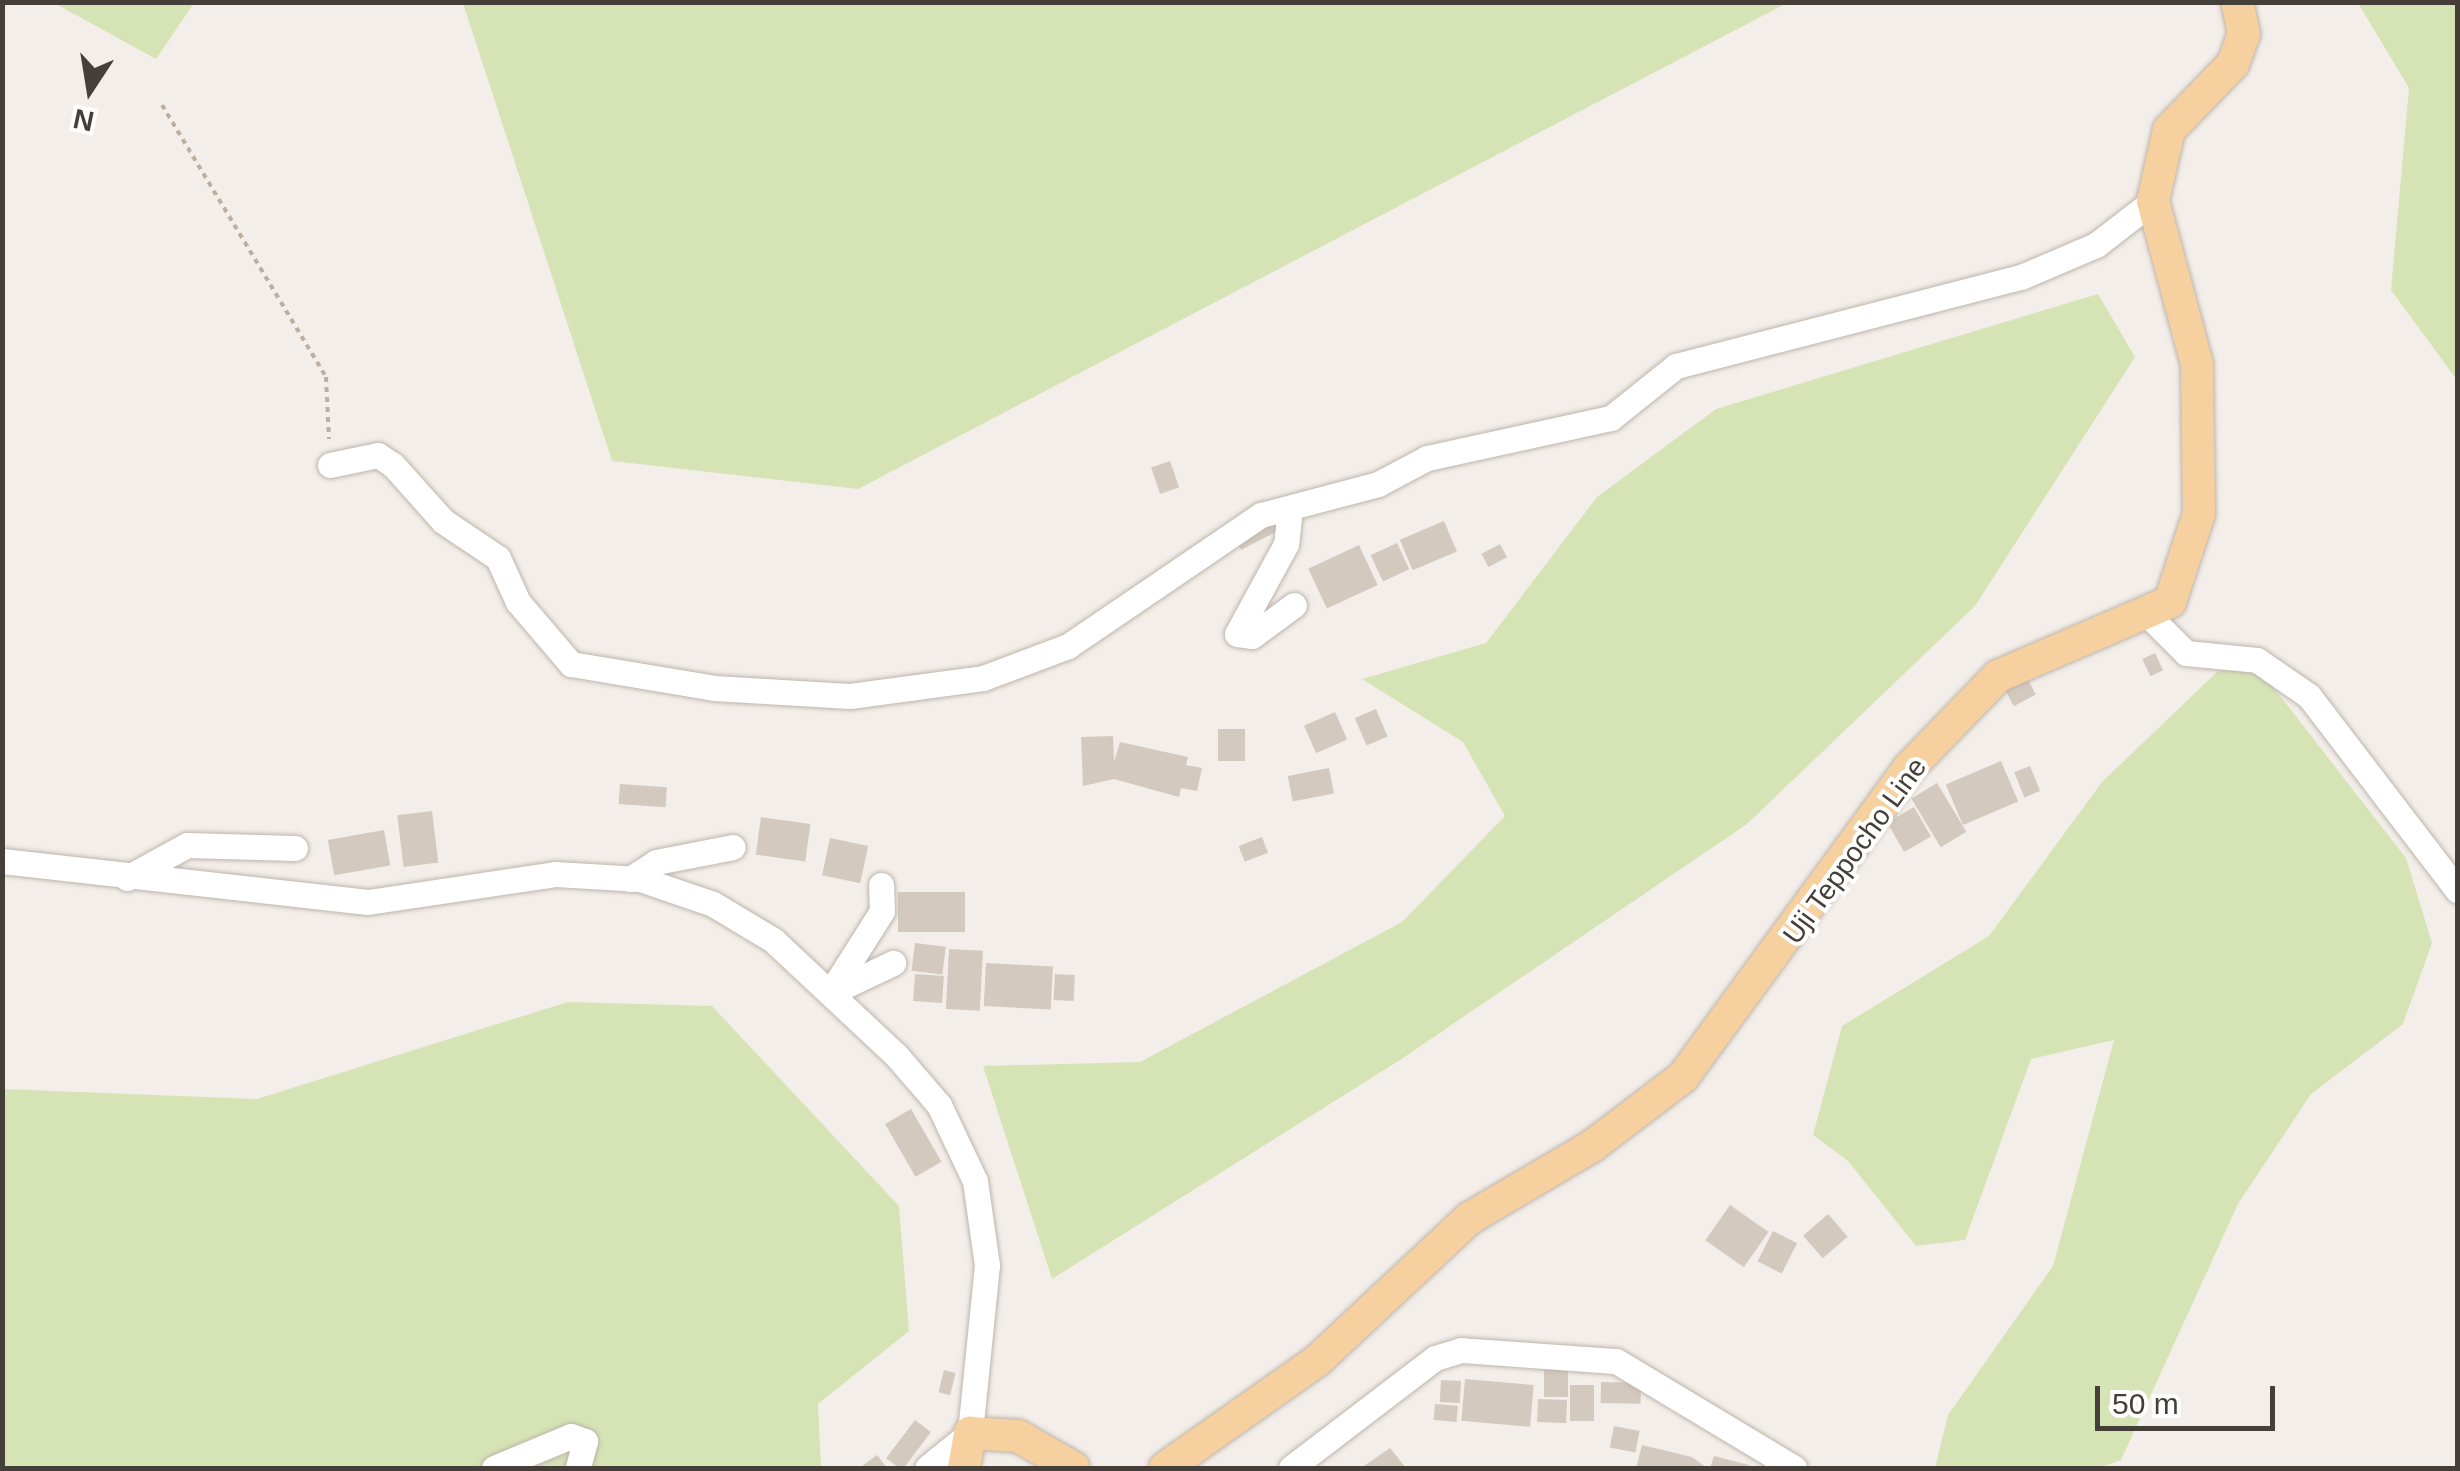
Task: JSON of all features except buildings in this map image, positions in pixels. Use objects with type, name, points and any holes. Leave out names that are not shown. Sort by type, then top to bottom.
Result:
[{"type":"main road","name":"Uji Teppocho Line","points":[[1165,1468],[1318,1360],[1470,1218],[1592,1146],[1683,1077],[1746,1004],[1910,768],[1998,676],[2170,602],[2188,567],[2198,514],[2197,364],[2153,201],[2170,130],[2233,64],[2244,34],[2238,2]]},
{"type":"main road","points":[[964,1468],[970,1432],[1018,1436],[1074,1468]]},
{"type":"street","points":[[330,465],[378,455],[393,465],[443,521],[498,558],[518,602],[571,664],[714,688],[850,696],[983,678],[1068,646],[1200,550],[1290,508],[1378,484],[1427,458],[1611,418],[1676,366],[2021,277],[2096,245],[2153,201]]},
{"type":"street","points":[[1290,508],[1286,544],[1237,634],[1252,636],[1294,605]]},
{"type":"street","points":[[2147,614],[2186,653],[2258,660],[2309,696],[2458,891]]},
{"type":"street","points":[[127,878],[187,844],[295,848]]},
{"type":"street","points":[[630,878],[656,862],[732,847]]},
{"type":"street","points":[[2,862],[368,902],[555,874],[630,878],[713,904],[773,940],[938,1106],[975,1181],[987,1265],[970,1432],[928,1468]]},
{"type":"street","points":[[830,994],[882,911],[882,885]]},
{"type":"street","points":[[830,994],[893,963]]},
{"type":"street","points":[[1291,1468],[1435,1358],[1461,1350],[1616,1361],[1794,1468]]},
{"type":"street","points":[[494,1468],[571,1436],[585,1441],[578,1468]]},
{"type":"path","points":[[162,105],[326,377],[330,465]]},
{"type":"green space","points":[[194,2],[156,59],[54,3]]},
{"type":"green space","points":[[463,2],[1787,3],[858,489],[612,461]]},
{"type":"green space","points":[[2358,3],[2457,3],[2457,380],[2391,290],[2409,88]]},
{"type":"green space","points":[[2098,294],[2135,357],[1975,606],[1747,824],[1400,1060],[1052,1279],[983,1066],[1140,1062],[1402,922],[1505,816],[1463,742],[1362,679],[1486,643],[1597,497],[1716,409]]},
{"type":"green space","points":[[2256,665],[2406,858],[2432,943],[2403,1024],[2311,1094],[2238,1204],[2121,1460],[2098,1468],[1935,1468],[1948,1415],[2053,1266],[2114,1040],[2031,1059],[1965,1240],[1916,1246],[1848,1161],[1813,1135],[1842,1026],[1989,936],[2102,782],[2218,671]]},
{"type":"green space","points":[[568,1002],[712,1006],[899,1206],[909,1331],[818,1404],[821,1468],[3,1468],[3,1089],[257,1099]]}]
